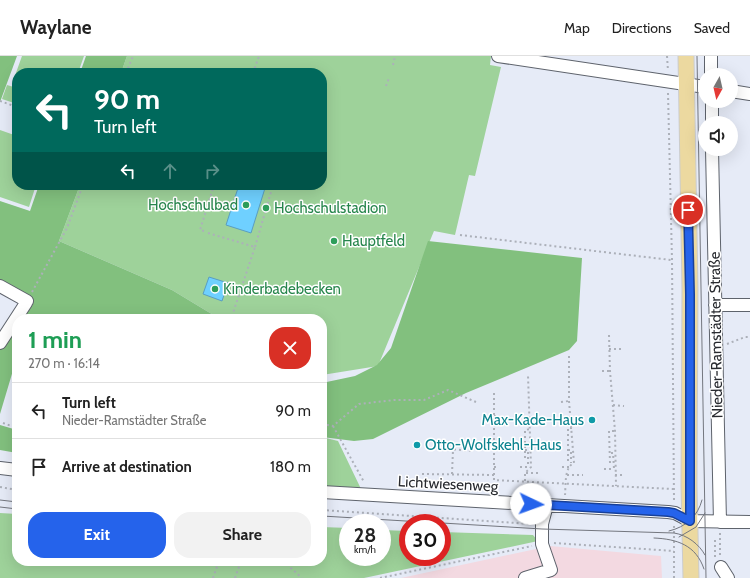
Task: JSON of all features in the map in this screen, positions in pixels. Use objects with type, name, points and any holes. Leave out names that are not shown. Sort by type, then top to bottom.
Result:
[{"type":"main road","name":"Nieder-Ramstädter Straße","points":[[686,56],[690,294],[691,578]]},
{"type":"street","points":[[498,56],[698,86]]},
{"type":"street","points":[[711,56],[712,68]]},
{"type":"street","points":[[738,92],[750,94]]},
{"type":"street","name":"Nieder-Ramstädter Straße","points":[[712,156],[720,522]]},
{"type":"street","points":[[0,286],[26,302],[18,314]]},
{"type":"street","points":[[715,305],[750,304]]},
{"type":"street","points":[[0,343],[12,324]]},
{"type":"street","points":[[0,468],[12,469]]},
{"type":"street","name":"Lichtwiesenweg","points":[[327,492],[668,512],[674,513],[690,521]]},
{"type":"street","points":[[525,578],[551,570],[542,544],[542,524],[547,505]]},
{"type":"street","points":[[690,521],[750,522]]},
{"type":"street","points":[[721,567],[728,578]]},
{"type":"path","points":[[128,68],[133,56]]},
{"type":"path","points":[[255,68],[259,56]]},
{"type":"path","points":[[393,65],[395,56]]},
{"type":"path","points":[[386,86],[389,78]]},
{"type":"path","points":[[668,81],[675,502]]},
{"type":"path","points":[[0,101],[12,105]]},
{"type":"path","points":[[26,302],[67,228],[81,190]]},
{"type":"path","points":[[204,232],[200,230],[212,190]]},
{"type":"path","points":[[232,314],[255,247],[272,190]]},
{"type":"path","points":[[208,232],[255,247]]},
{"type":"path","points":[[460,235],[672,260]]},
{"type":"path","points":[[609,335],[610,371],[615,431],[615,469]]},
{"type":"path","points":[[716,348],[745,337],[750,337]]},
{"type":"path","points":[[609,349],[623,349]]},
{"type":"path","points":[[566,483],[569,467],[574,463],[569,355]]},
{"type":"path","points":[[602,371],[610,371]]},
{"type":"path","points":[[525,481],[525,473],[529,467],[530,430],[528,375]]},
{"type":"path","points":[[333,426],[359,404],[394,400],[424,400],[448,390],[476,402]]},
{"type":"path","points":[[494,393],[494,480],[675,489]]},
{"type":"path","points":[[561,402],[570,402]]},
{"type":"path","points":[[613,406],[624,406]]},
{"type":"path","points":[[3,423],[12,426]]},
{"type":"path","points":[[327,425],[333,426]]},
{"type":"path","points":[[333,426],[372,496]]},
{"type":"path","points":[[568,460],[568,428],[572,428]]},
{"type":"path","points":[[525,458],[525,430],[530,430]]},
{"type":"path","points":[[610,463],[610,431],[615,431]]},
{"type":"path","points":[[449,449],[473,451]]},
{"type":"path","points":[[452,474],[453,450]]},
{"type":"path","points":[[525,450],[528,450],[529,467]]},
{"type":"path","points":[[568,450],[572,450],[571,464]]},
{"type":"path","points":[[610,453],[614,453],[616,486]]},
{"type":"path","points":[[494,467],[499,467]]},
{"type":"path","points":[[520,467],[529,467]]},
{"type":"path","points":[[562,467],[569,467]]},
{"type":"path","points":[[604,469],[615,469]]},
{"type":"path","points":[[422,474],[438,473],[494,475]]},
{"type":"path","points":[[525,473],[541,473]]},
{"type":"path","points":[[567,475],[583,475]]},
{"type":"path","points":[[616,475],[625,475]]},
{"type":"path","points":[[0,487],[12,489]]},
{"type":"path","points":[[327,510],[542,524]]},
{"type":"path","points":[[720,522],[721,567]]},
{"type":"path","points":[[674,524],[674,578]]},
{"type":"path","points":[[380,578],[542,544],[563,543],[674,551]]},
{"type":"path","points":[[213,578],[217,566]]},
{"type":"path","points":[[236,578],[240,566]]},
{"type":"path","points":[[289,566],[302,578]]},
{"type":"shaded area","points":[[550,546],[661,556],[662,578],[401,578]]},
{"type":"green space","points":[[0,56],[17,56],[12,68],[0,102]]},
{"type":"green space","points":[[22,56],[84,56],[80,68],[18,68]]},
{"type":"green space","points":[[86,56],[127,56],[123,68],[82,68]]},
{"type":"green space","name":"Hochschulstadion","points":[[127,56],[491,56],[490,65],[501,67],[475,176],[469,175],[455,235],[434,231],[378,366],[327,374],[327,314],[212,314],[172,290],[59,241],[78,190],[327,190],[327,68],[123,68]]},
{"type":"green space","points":[[7,85],[12,86],[12,102],[2,99]]},
{"type":"green space","points":[[0,130],[12,134],[12,190],[34,190],[29,207],[0,197]]},
{"type":"green space","points":[[37,190],[78,190],[59,241],[172,290],[212,314],[20,314],[29,301],[0,284],[0,201],[30,211]]},
{"type":"green space","points":[[428,241],[582,258],[577,341],[569,350],[466,393],[373,439],[354,441],[327,438],[327,382],[355,376],[377,365],[391,348]]},
{"type":"green space","points":[[12,327],[12,374],[0,414],[0,346]]},
{"type":"green space","points":[[0,425],[12,429],[12,452],[0,450]]},
{"type":"green space","points":[[327,438],[338,441],[362,491],[327,488]]},
{"type":"green space","points":[[0,513],[12,514],[12,566],[327,566],[327,527],[339,528],[339,566],[391,566],[391,530],[399,531],[399,566],[420,566],[364,578],[0,578]]},
{"type":"green space","points":[[451,532],[533,535],[538,541],[451,560]]},
{"type":"water","name":"Hochschulbad","points":[[237,190],[264,190],[251,233],[226,225]]},
{"type":"water","name":"Kinderbadebecken","points":[[209,277],[228,283],[222,301],[203,294]]},
{"type":"tram line","points":[[697,56],[706,578]]},
{"type":"tram line","points":[[0,500],[12,501]]},
{"type":"tram line","points":[[669,531],[686,524],[698,511],[702,500]]},
{"type":"tram line","points":[[0,507],[12,508]]},
{"type":"tram line","points":[[679,537],[696,527],[705,513]]},
{"type":"tram line","points":[[327,516],[399,521]]},
{"type":"tram line","points":[[451,524],[542,529],[674,533],[692,541],[705,555]]},
{"type":"tram line","points":[[654,538],[670,540],[685,545],[696,554],[704,569]]},
{"type":"place","name":"Hochschulbad","points":[[246,205]]},
{"type":"place","name":"Hochschulstadion","points":[[266,208]]},
{"type":"place","name":"Hauptfeld","points":[[334,241]]},
{"type":"place","name":"Kinderbadebecken","points":[[215,289]]},
{"type":"place","name":"Max-Kade-Haus","points":[[592,420]]},
{"type":"place","name":"Otto-Wolfskehl-Haus","points":[[417,445]]},
{"type":"route","points":[[531,504],[668,512],[674,513],[690,521],[690,294],[688,210]]}]
